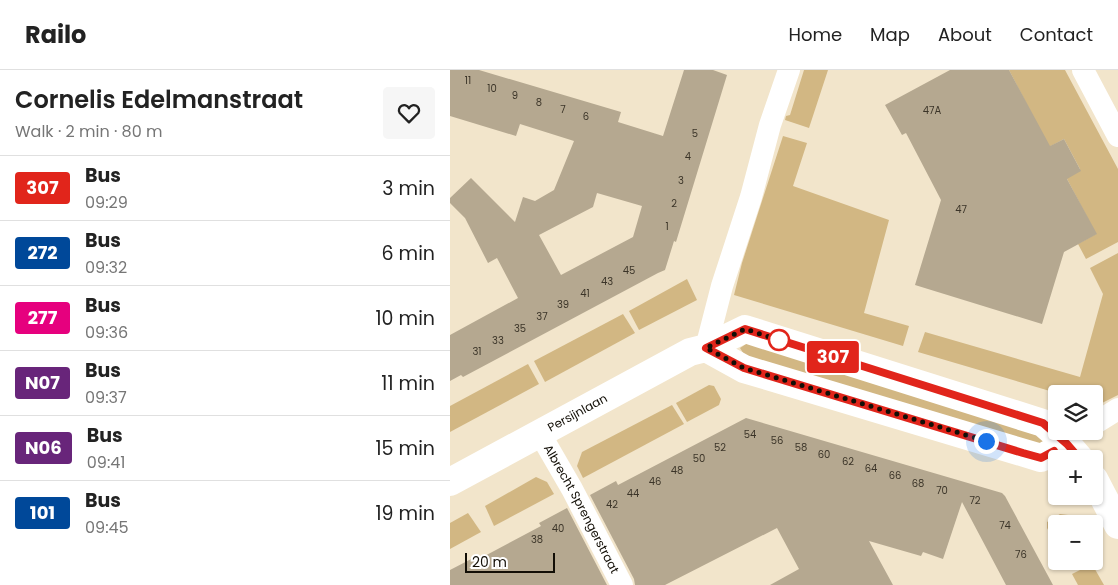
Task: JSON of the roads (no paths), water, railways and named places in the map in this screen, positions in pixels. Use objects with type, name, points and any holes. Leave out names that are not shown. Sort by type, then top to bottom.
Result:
[{"type":"street","points":[[706,348],[722,286],[751,197],[770,125],[789,70]]},
{"type":"street","points":[[1083,70],[1118,136]]},
{"type":"street","name":"Persijnlaan","points":[[450,482],[539,432],[690,352],[706,348],[745,329],[1043,423],[1077,445]]},
{"type":"street","name":"Persijnlaan","points":[[706,348],[744,368],[1041,458],[1077,445]]},
{"type":"street","points":[[1103,417],[1118,409]]},
{"type":"street","name":"Albrecht Sprengerstraat","points":[[539,432],[572,489],[622,585]]},
{"type":"street","points":[[1103,496],[1118,525]]}]
